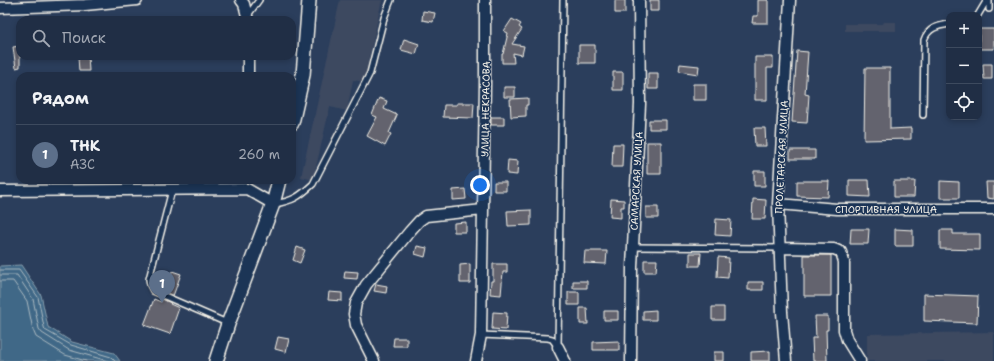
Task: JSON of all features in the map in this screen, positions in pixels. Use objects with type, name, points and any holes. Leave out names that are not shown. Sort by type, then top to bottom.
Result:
[{"type":"street","points":[[0,8],[86,5],[137,0]]},
{"type":"street","points":[[241,0],[244,4],[247,16]]},
{"type":"street","points":[[296,106],[303,75],[309,0]]},
{"type":"street","name":"УЛИЦА НЕКРАСОВА","points":[[476,361],[482,335],[485,0]]},
{"type":"street","name":"САМАРСКАЯ УЛИЦА","points":[[631,361],[633,247],[640,104],[639,0]]},
{"type":"street","name":"ПРОЛЕТАРСКАЯ УЛИЦА","points":[[786,361],[782,312],[778,204],[790,0]]},
{"type":"street","points":[[248,60],[248,72]]},
{"type":"street","points":[[0,191],[172,190],[247,184],[273,204]]},
{"type":"street","points":[[216,361],[228,324],[273,204],[278,184]]},
{"type":"street","name":"СПОРТИВНАЯ УЛИЦА","points":[[778,204],[837,209],[994,209]]},
{"type":"street","points":[[374,361],[356,325],[354,314],[356,303],[366,285],[410,231],[426,216],[483,210]]},
{"type":"street","points":[[780,248],[834,249],[841,252],[844,262],[845,335],[860,361]]},
{"type":"street","points":[[558,347],[565,361]]},
{"type":"lane","points":[[249,16],[259,0]]},
{"type":"lane","points":[[273,204],[290,202],[313,184],[370,73],[384,18],[391,0]]},
{"type":"lane","points":[[558,347],[563,0]]},
{"type":"lane","points":[[988,0],[989,9]]},
{"type":"lane","points":[[980,12],[988,0]]},
{"type":"lane","points":[[923,114],[924,40],[929,30],[946,25]]},
{"type":"lane","points":[[172,190],[149,279],[150,285],[153,291],[228,324]]},
{"type":"lane","points":[[633,247],[780,248]]},
{"type":"lane","points":[[482,335],[548,338],[552,339],[558,347]]},
{"type":"shaded area","points":[[340,0],[382,0],[364,82],[353,80],[347,111],[330,107],[313,180],[301,177]]},
{"type":"shaded area","points":[[884,22],[896,22],[896,31],[845,31],[845,24],[883,24]]},
{"type":"shaded area","points":[[994,332],[994,361],[867,361],[867,334]]},
{"type":"water","points":[[21,265],[41,295],[48,327],[72,342],[114,353],[120,361],[0,361],[0,266]]},
{"type":"building","points":[[615,0],[625,0],[625,13],[615,13]]},
{"type":"building","points":[[650,0],[659,0],[659,11],[650,11]]},
{"type":"building","points":[[758,0],[768,0],[768,23],[752,23],[753,16],[758,16]]},
{"type":"building","points":[[423,11],[435,13],[433,22],[422,20]]},
{"type":"building","points":[[512,19],[521,24],[519,27],[522,29],[512,44],[524,46],[522,55],[513,53],[514,63],[502,63],[502,54],[508,33],[504,31]]},
{"type":"building","points":[[982,29],[994,29],[994,49],[982,49]]},
{"type":"building","points":[[404,39],[419,44],[416,54],[401,50]]},
{"type":"building","points":[[579,45],[595,45],[595,63],[579,63]]},
{"type":"building","points":[[13,47],[16,47],[16,60],[20,60],[20,67],[16,68]]},
{"type":"building","points":[[797,51],[808,52],[805,94],[809,95],[807,123],[792,122]]},
{"type":"building","points":[[755,57],[773,57],[773,68],[767,68],[767,100],[755,100]]},
{"type":"building","points":[[78,60],[88,60],[89,71],[79,71]]},
{"type":"building","points":[[680,64],[699,66],[698,74],[679,71]]},
{"type":"building","points":[[983,64],[992,64],[992,79],[984,79]]},
{"type":"building","points":[[865,68],[890,68],[890,129],[911,128],[911,139],[864,140]]},
{"type":"building","points":[[613,72],[623,72],[623,90],[613,90]]},
{"type":"building","points":[[648,73],[658,73],[658,89],[648,89]]},
{"type":"building","points":[[693,84],[706,84],[706,100],[693,100]]},
{"type":"building","points":[[504,87],[515,87],[515,97],[504,97]]},
{"type":"building","points":[[379,98],[387,101],[384,109],[397,115],[389,133],[391,134],[385,146],[367,136],[377,117],[372,115]]},
{"type":"building","points":[[528,98],[528,105],[526,105],[526,116],[511,117],[510,99]]},
{"type":"building","points":[[457,103],[474,103],[473,118],[443,117],[444,105],[457,105]]},
{"type":"building","points":[[491,117],[504,117],[504,125],[491,125]]},
{"type":"building","points":[[649,120],[666,120],[666,129],[649,129]]},
{"type":"building","points":[[754,128],[765,128],[766,146],[755,146]]},
{"type":"building","points":[[647,142],[661,142],[661,174],[647,174]]},
{"type":"building","points":[[613,144],[623,144],[622,167],[612,167]]},
{"type":"building","points":[[790,150],[815,150],[815,159],[790,159]]},
{"type":"building","points":[[508,160],[518,161],[517,175],[507,174]]},
{"type":"building","points":[[754,171],[765,171],[765,186],[754,186]]},
{"type":"building","points":[[849,180],[869,180],[870,197],[849,196]]},
{"type":"building","points":[[797,181],[829,181],[828,197],[797,196]]},
{"type":"building","points":[[894,181],[915,181],[914,197],[894,197]]},
{"type":"building","points":[[940,181],[959,182],[959,198],[940,198]]},
{"type":"building","points":[[494,182],[506,182],[506,191],[494,191]]},
{"type":"building","points":[[986,182],[994,182],[994,199],[987,198]]},
{"type":"building","points":[[465,189],[466,199],[453,200],[453,190]]},
{"type":"building","points":[[611,199],[624,200],[624,207],[621,207],[621,218],[610,217]]},
{"type":"building","points":[[753,199],[766,200],[765,219],[752,219]]},
{"type":"building","points":[[646,207],[658,207],[658,218],[646,218]]},
{"type":"building","points":[[531,210],[531,225],[508,226],[507,211]]},
{"type":"building","points":[[716,219],[731,220],[730,236],[715,235]]},
{"type":"building","points":[[466,222],[466,232],[454,232],[454,223]]},
{"type":"building","points":[[851,229],[869,229],[868,244],[850,244]]},
{"type":"building","points":[[895,229],[913,230],[913,246],[895,246]]},
{"type":"building","points":[[940,230],[953,230],[953,234],[980,234],[980,250],[940,249]]},
{"type":"building","points":[[417,246],[427,248],[425,257],[415,254]]},
{"type":"building","points":[[297,247],[305,250],[300,263],[293,260]]},
{"type":"building","points":[[585,251],[607,251],[606,264],[584,263]]},
{"type":"building","points":[[690,253],[701,253],[700,266],[690,266]]},
{"type":"building","points":[[804,255],[831,255],[831,296],[804,296]]},
{"type":"building","points":[[718,257],[729,258],[728,278],[717,277]]},
{"type":"building","points":[[644,260],[657,260],[656,272],[644,272]]},
{"type":"building","points":[[470,264],[470,283],[460,283],[460,265]]},
{"type":"building","points":[[493,264],[507,264],[507,272],[503,272],[501,295],[490,294],[491,281],[493,281]]},
{"type":"building","points":[[172,271],[181,274],[173,296],[164,292]]},
{"type":"building","points":[[345,271],[358,272],[357,279],[344,278]]},
{"type":"building","points":[[573,281],[587,281],[587,288],[573,288]]},
{"type":"building","points":[[748,282],[763,282],[763,290],[748,290]]},
{"type":"building","points":[[376,284],[387,286],[386,293],[374,291]]},
{"type":"building","points":[[329,292],[342,293],[342,301],[328,300]]},
{"type":"building","points":[[568,292],[579,292],[579,305],[568,305]]},
{"type":"building","points":[[924,294],[978,296],[977,323],[924,321]]},
{"type":"building","points":[[154,299],[161,302],[162,299],[179,308],[170,334],[144,325]]},
{"type":"building","points":[[712,307],[724,307],[724,320],[712,320]]},
{"type":"building","points":[[580,308],[587,308],[588,324],[580,324]]},
{"type":"building","points":[[656,310],[656,320],[643,320],[643,311]]},
{"type":"building","points":[[604,311],[618,311],[618,320],[604,320]]},
{"type":"building","points":[[493,312],[507,313],[506,330],[492,329]]},
{"type":"building","points":[[815,316],[828,316],[828,330],[826,330],[827,361],[813,361],[812,338],[816,338]]},
{"type":"building","points":[[278,337],[289,339],[286,352],[275,349]]},
{"type":"building","points":[[394,338],[407,338],[407,346],[393,346]]},
{"type":"building","points":[[619,341],[619,350],[593,350],[593,342]]},
{"type":"building","points":[[770,351],[770,361],[751,361],[751,352]]},
{"type":"building","points":[[714,352],[724,352],[724,361],[714,361]]},
{"type":"place","name":"ТНК","points":[[162,303]]}]
